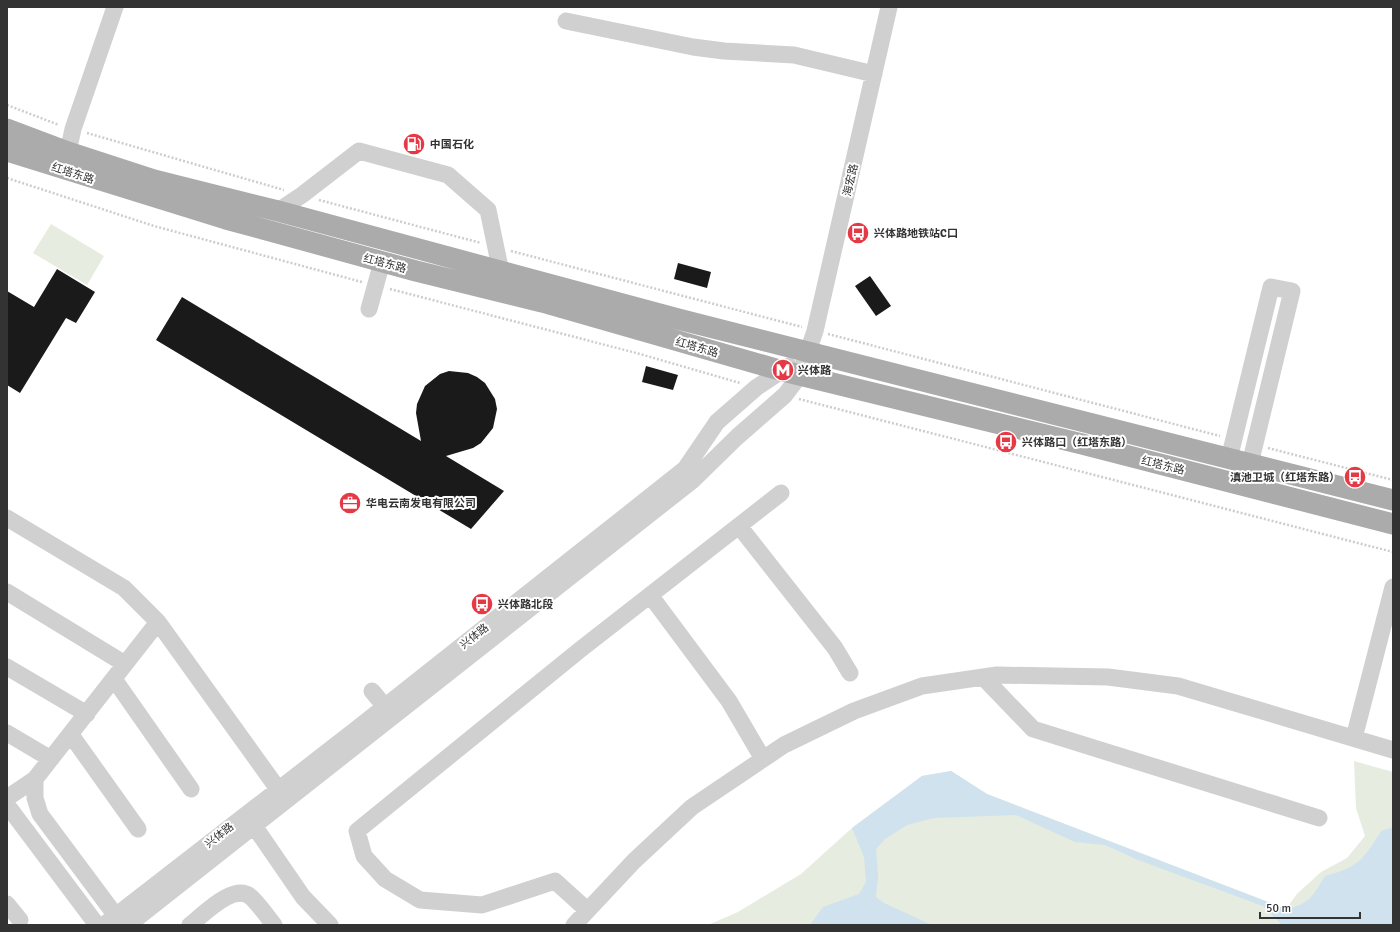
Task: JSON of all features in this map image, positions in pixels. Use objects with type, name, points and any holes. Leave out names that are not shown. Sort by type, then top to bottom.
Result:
[{"type":"main road","name":"红塔东路","points":[[7,129],[68,152],[154,180],[278,211],[502,272],[807,352],[1252,454],[1393,500]]},
{"type":"main road","name":"红塔东路","points":[[7,152],[218,217],[382,262],[542,302],[792,373],[876,395],[1082,444],[1393,524]]},
{"type":"street","points":[[68,152],[74,129],[115,7]]},
{"type":"street","name":"海宏路","points":[[807,352],[815,331],[889,7]]},
{"type":"street","points":[[566,21],[693,47],[724,51],[794,55],[874,74]]},
{"type":"street","points":[[278,211],[302,195],[359,151],[448,175],[488,210],[502,272]]},
{"type":"street","points":[[369,309],[382,262]]},
{"type":"street","points":[[1232,449],[1271,287],[1292,291],[1252,454]]},
{"type":"street","name":"兴体路","points":[[116,923],[693,480],[737,437],[785,395],[792,373],[807,352]]},
{"type":"street","name":"兴体路","points":[[249,820],[278,789],[389,712],[685,469],[717,422],[756,387],[792,373]]},
{"type":"street","points":[[587,910],[555,881],[482,905],[420,900],[385,879],[364,856],[358,830],[650,595],[781,493]]},
{"type":"street","points":[[7,518],[124,588],[158,622],[278,789]]},
{"type":"street","points":[[738,526],[836,648],[850,672]]},
{"type":"street","points":[[1354,738],[1393,587]]},
{"type":"street","points":[[7,592],[125,664]]},
{"type":"street","points":[[650,595],[729,702],[763,759]]},
{"type":"street","points":[[7,798],[35,779],[158,622]]},
{"type":"street","points":[[7,667],[87,714]]},
{"type":"street","points":[[574,925],[634,861],[692,807],[784,745],[854,711],[922,686],[997,675],[1108,676],[1178,686],[1393,750]]},
{"type":"street","points":[[983,677],[1033,729],[1319,818]]},
{"type":"street","points":[[114,679],[191,789]]},
{"type":"street","points":[[372,691],[389,712]]},
{"type":"street","points":[[7,733],[51,759]]},
{"type":"street","points":[[71,734],[138,829]]},
{"type":"street","points":[[35,779],[35,798],[40,814],[116,923]]},
{"type":"street","points":[[7,805],[97,925]]},
{"type":"street","points":[[249,820],[303,897],[330,925]]},
{"type":"street","points":[[190,925],[228,896],[241,892],[252,897],[274,925]]},
{"type":"street","points":[[7,904],[20,920]]},
{"type":"path","points":[[7,105],[74,129],[199,167],[815,331],[1232,449]]},
{"type":"path","points":[[7,178],[154,226],[640,354],[756,387]]},
{"type":"path","points":[[785,395],[1393,552]]},
{"type":"path","points":[[1252,454],[1393,480]]},
{"type":"shaded area","points":[[51,224],[104,256],[87,285],[33,253]]},
{"type":"shaded area","points":[[1354,761],[1393,772],[1393,925],[708,925],[738,912],[801,874],[852,828],[922,776],[951,771],[987,794],[1286,909],[1297,894],[1321,872],[1347,858],[1365,836],[1356,808]]},
{"type":"water","points":[[951,771],[987,794],[1286,909],[1301,904],[1310,898],[1325,876],[1346,869],[1359,861],[1381,831],[1393,827],[1393,925],[1282,925],[1263,906],[1138,860],[1105,845],[1075,842],[1016,815],[934,818],[907,825],[885,839],[876,849],[878,876],[876,897],[884,903],[932,925],[810,925],[823,907],[859,894],[866,882],[864,857],[852,828],[922,776]]},
{"type":"building","points":[[678,263],[711,272],[707,288],[674,279]]},
{"type":"building","points":[[57,269],[95,292],[76,323],[66,318],[20,393],[7,385],[7,291],[34,307]]},
{"type":"building","points":[[870,276],[891,306],[876,316],[855,286]]},
{"type":"building","points":[[182,297],[421,441],[416,413],[417,404],[425,386],[440,374],[449,371],[468,373],[477,377],[485,383],[495,399],[497,409],[493,428],[481,443],[473,448],[446,456],[504,491],[471,529],[156,340]]},
{"type":"building","points":[[646,366],[678,375],[673,390],[642,382]]},
{"type":"place","name":"中国石化","points":[[414,144]]},
{"type":"place","name":"兴体路地铁站C口","points":[[858,233]]},
{"type":"place","name":"兴体路","points":[[783,370]]},
{"type":"place","name":"兴体路口（红塔东路）","points":[[1006,442]]},
{"type":"place","name":"滇池卫城（红塔东路）","points":[[1355,477]]},
{"type":"place","name":"华电云南发电有限公司","points":[[350,503]]},
{"type":"place","name":"兴体路北段","points":[[482,604]]}]
